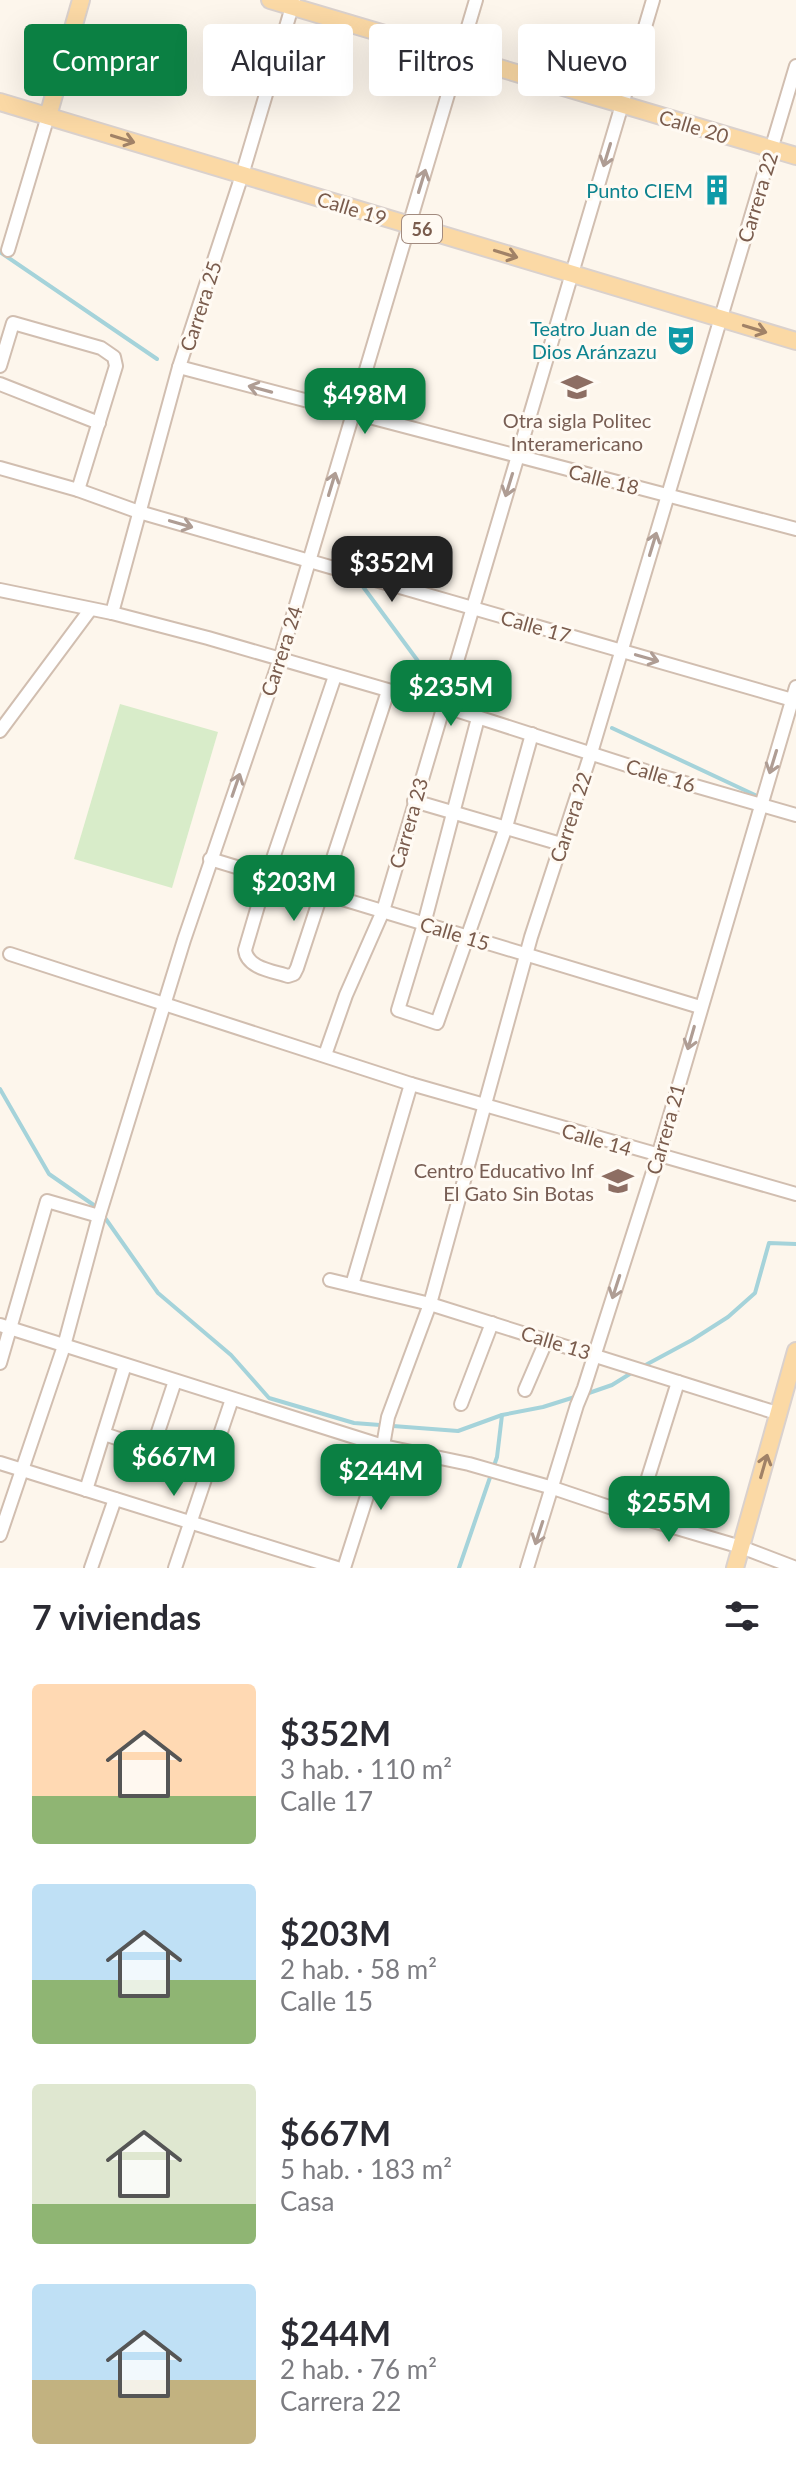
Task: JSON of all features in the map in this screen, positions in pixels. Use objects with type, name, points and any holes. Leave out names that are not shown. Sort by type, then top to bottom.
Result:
[{"type":"main road","points":[[48,116],[81,0]]},
{"type":"main road","name":"Calle 20","points":[[270,0],[293,3],[369,28]]},
{"type":"main road","name":"Calle 20","points":[[502,70],[796,156]]},
{"type":"main road","name":"Calle 19","points":[[0,102],[796,341]]},
{"type":"main road","points":[[735,1568],[796,1351]]},
{"type":"street","name":"Carrera 24","points":[[469,24],[476,0]]},
{"type":"street","name":"Carrera 23","points":[[325,1055],[346,995],[383,911],[653,0]]},
{"type":"street","name":"Carrera 25","points":[[112,613],[179,367],[242,175],[293,3]]},
{"type":"street","name":"Carrera 22","points":[[344,1568],[388,1423],[430,1304],[527,955],[591,753],[796,66]]},
{"type":"street","name":"Carrera 24","points":[[0,1535],[2,1518],[22,1470],[64,1346],[100,1211],[210,859],[280,659],[447,96]]},
{"type":"street","points":[[8,250],[48,116]]},
{"type":"street","points":[[0,366],[13,323],[101,348],[114,357],[116,366],[78,490]]},
{"type":"street","name":"Calle 18","points":[[179,367],[796,529]]},
{"type":"street","points":[[0,384],[99,423]]},
{"type":"street","name":"Calle 17","points":[[0,468],[78,490],[139,512],[472,608],[795,696]]},
{"type":"street","name":"Calle 16","points":[[0,590],[112,613],[280,659],[796,815]]},
{"type":"street","points":[[0,731],[90,610]]},
{"type":"street","points":[[335,676],[245,950],[246,958],[252,964],[288,976],[294,974],[297,968],[324,893],[388,691]]},
{"type":"street","name":"Carrera 21","points":[[527,1568],[658,1156],[760,805],[795,696]]},
{"type":"street","points":[[478,718],[398,1010],[437,1023],[506,827],[532,734]]},
{"type":"street","points":[[414,801],[561,844]]},
{"type":"street","name":"Calle 15","points":[[210,859],[700,1007]]},
{"type":"street","name":"Calle 14","points":[[10,954],[325,1055],[409,1090],[483,1106],[796,1194]]},
{"type":"street","points":[[352,1285],[409,1090]]},
{"type":"street","points":[[0,1363],[6,1327],[47,1201],[100,1211]]},
{"type":"street","name":"Calle 13","points":[[330,1280],[430,1304],[780,1414]]},
{"type":"street","points":[[461,1404],[492,1323]]},
{"type":"street","points":[[6,1327],[383,1446],[469,1464],[553,1488],[741,1547],[796,1568]]},
{"type":"street","points":[[525,1390],[547,1339]]},
{"type":"street","points":[[86,1490],[125,1365]]},
{"type":"street","points":[[152,1450],[175,1381]]},
{"type":"street","points":[[636,1516],[678,1382]]},
{"type":"street","points":[[175,1568],[232,1399]]},
{"type":"street","points":[[104,1434],[208,1468]]},
{"type":"street","points":[[0,1463],[337,1568]]},
{"type":"street","points":[[91,1568],[115,1499]]},
{"type":"green space","points":[[120,704],[218,732],[172,888],[74,859]]},
{"type":"waterway","points":[[0,252],[157,359]]},
{"type":"waterway","points":[[361,584],[432,680]]},
{"type":"waterway","points":[[612,728],[755,795]]},
{"type":"waterway","points":[[0,1089],[49,1174],[98,1208]]},
{"type":"waterway","points":[[103,1215],[158,1293],[231,1355],[269,1398],[354,1423],[458,1431],[502,1415],[578,1396]]},
{"type":"waterway","points":[[640,1368],[728,1317],[755,1293],[769,1243],[796,1244]]},
{"type":"waterway","points":[[586,1394],[612,1385],[633,1372]]},
{"type":"waterway","points":[[459,1568],[497,1457],[502,1415]]},
{"type":"place","name":"Punto CIEM","points":[[717,190]]},
{"type":"place","name":"Teatro Juan de Dios Aránzazu","points":[[681,340]]},
{"type":"place","name":"Otra sigla Politec Interamericano","points":[[577,387]]},
{"type":"place","name":"Centro Educativo Inf El Gato Sin Botas","points":[[618,1181]]}]
